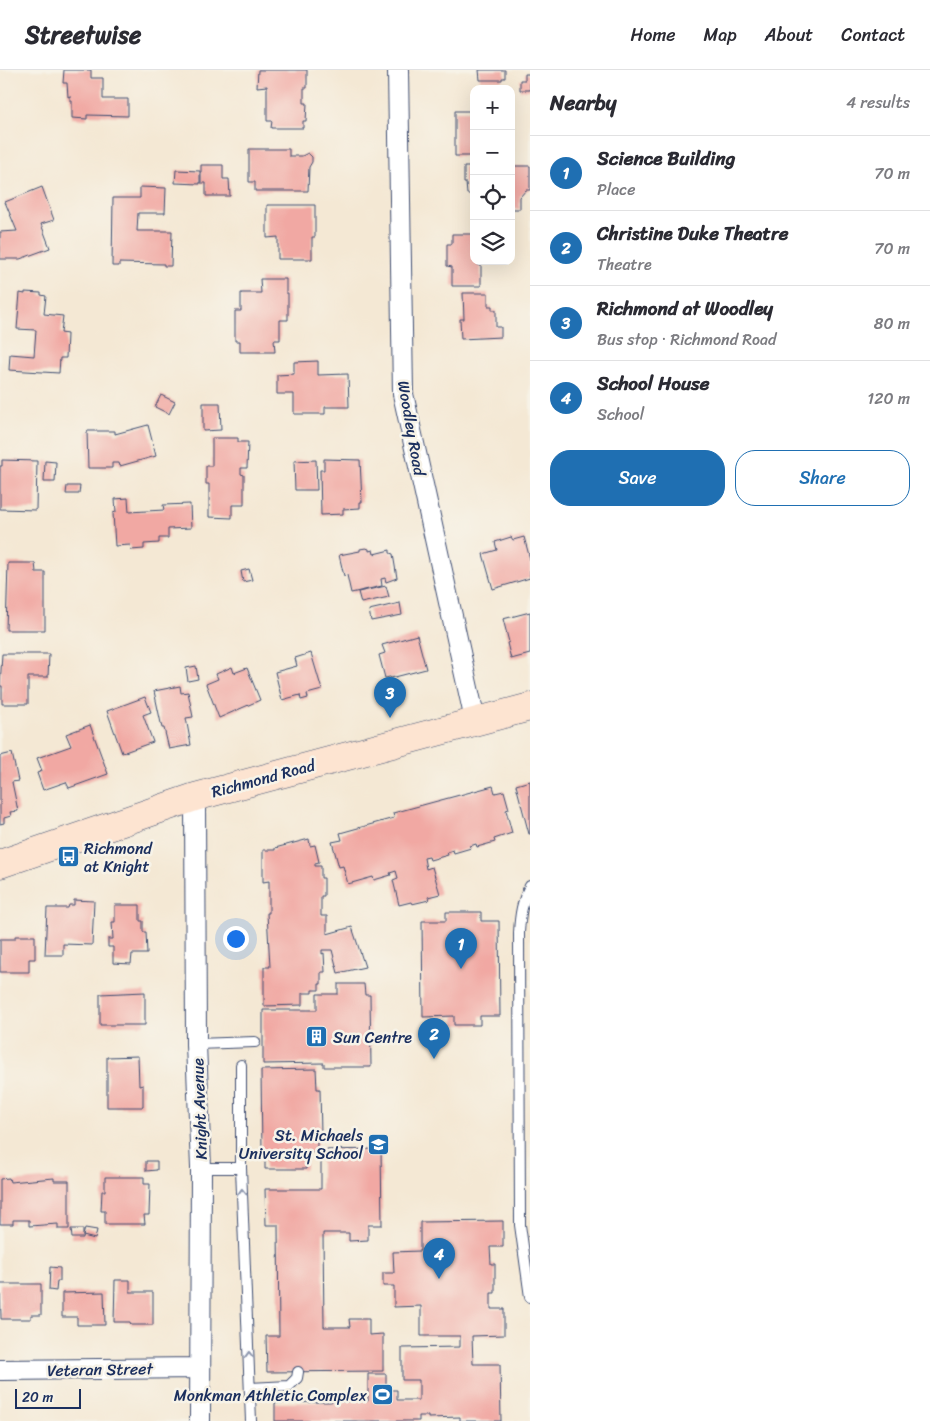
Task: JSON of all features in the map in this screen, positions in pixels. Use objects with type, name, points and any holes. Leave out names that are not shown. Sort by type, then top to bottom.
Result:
[{"type":"main road","name":"Richmond Road","points":[[0,864],[195,797],[475,720],[530,707]]},
{"type":"street","name":"Woodley Road","points":[[398,70],[403,394],[475,720]]},
{"type":"street","name":"Knight Avenue","points":[[195,797],[196,1044],[201,1168],[200,1421]]},
{"type":"street","name":"Veteran Street","points":[[0,1370],[200,1368]]},
{"type":"lane","points":[[530,886],[524,897],[519,933],[520,1225],[530,1297]]},
{"type":"lane","points":[[196,1044],[255,1042]]},
{"type":"lane","points":[[241,1064],[242,1168],[251,1421]]},
{"type":"lane","points":[[201,1168],[242,1168]]},
{"type":"lane","points":[[250,1388],[289,1386],[297,1378],[298,1372]]},
{"type":"building","points":[[64,70],[91,70],[91,78],[103,78],[103,99],[128,99],[128,116],[87,115],[87,119],[72,118],[72,101],[70,101],[70,96],[68,97],[67,83],[63,83]]},
{"type":"building","points":[[258,70],[307,70],[307,88],[304,88],[304,103],[307,103],[306,121],[303,121],[303,128],[271,128],[272,121],[267,121],[267,86],[257,87]]},
{"type":"building","points":[[479,70],[505,70],[505,78],[502,78],[502,80],[480,80]]},
{"type":"building","points":[[525,74],[530,74],[530,90],[520,90],[520,80],[525,80]]},
{"type":"building","points":[[455,111],[470,111],[470,156],[455,156]]},
{"type":"building","points":[[249,149],[289,149],[289,156],[302,156],[308,153],[312,157],[312,162],[309,167],[308,191],[255,191],[255,182],[249,182]]},
{"type":"building","points":[[201,165],[223,165],[223,179],[229,179],[230,196],[206,196],[206,183],[201,183]]},
{"type":"building","points":[[515,166],[530,166],[530,190],[526,190],[520,197],[520,209],[515,209]]},
{"type":"building","points":[[464,167],[470,167],[470,194],[467,194],[466,183],[464,183]]},
{"type":"building","points":[[176,170],[200,171],[200,184],[175,183]]},
{"type":"building","points":[[42,187],[54,220],[41,224],[50,248],[20,259],[0,259],[0,232],[17,231],[5,202]]},
{"type":"building","points":[[140,187],[166,188],[165,213],[138,213],[137,231],[172,231],[171,266],[164,266],[164,264],[119,263],[119,266],[112,266],[113,198],[140,198]]},
{"type":"building","points":[[267,205],[315,205],[315,237],[312,237],[312,259],[278,259],[278,237],[267,238]]},
{"type":"building","points":[[452,234],[470,234],[470,265],[481,265],[481,286],[452,286],[452,267],[447,266],[447,244],[452,244]]},
{"type":"building","points":[[260,279],[286,279],[288,320],[280,320],[280,340],[274,340],[275,352],[240,352],[240,341],[235,341],[235,311],[241,311],[241,293],[261,293]]},
{"type":"building","points":[[25,292],[41,293],[41,295],[46,296],[44,314],[63,316],[61,333],[67,334],[66,358],[60,358],[59,373],[9,370],[10,354],[34,356],[36,330],[17,329],[20,293],[25,294]]},
{"type":"building","points":[[463,293],[488,293],[488,306],[492,306],[492,310],[496,310],[496,327],[501,327],[501,337],[461,339],[460,319],[464,319]]},
{"type":"building","points":[[318,361],[318,375],[348,374],[349,407],[325,407],[325,414],[294,414],[294,394],[277,394],[277,375],[294,374],[294,362]]},
{"type":"building","points":[[161,395],[175,402],[169,414],[155,407]]},
{"type":"building","points":[[203,403],[220,403],[221,430],[203,431]]},
{"type":"building","points":[[148,425],[156,456],[120,466],[119,463],[112,463],[112,468],[88,468],[87,431],[115,431],[115,434]]},
{"type":"building","points":[[212,438],[238,438],[238,442],[248,442],[247,468],[241,468],[241,474],[244,475],[244,505],[232,505],[232,518],[209,517],[209,484],[206,484],[206,466],[212,466]]},
{"type":"building","points":[[324,459],[360,460],[362,502],[360,502],[360,508],[343,509],[343,514],[321,515],[320,470],[324,470]]},
{"type":"building","points":[[2,460],[37,461],[36,510],[0,509],[0,466],[2,466]]},
{"type":"building","points":[[316,460],[317,490],[295,490],[294,461]]},
{"type":"building","points":[[45,461],[56,462],[55,482],[44,482]]},
{"type":"building","points":[[67,486],[80,486],[79,494],[66,494]]},
{"type":"building","points":[[128,498],[129,512],[164,510],[163,505],[190,504],[191,528],[168,529],[168,538],[159,538],[159,543],[144,544],[144,549],[131,550],[130,545],[115,546],[113,513],[116,512],[115,499]]},
{"type":"building","points":[[511,537],[513,540],[524,537],[530,559],[530,578],[493,589],[483,554],[497,550],[495,542]]},
{"type":"building","points":[[366,548],[369,551],[373,550],[374,554],[390,550],[390,553],[393,554],[397,578],[386,582],[385,578],[381,579],[382,586],[351,593],[347,575],[344,576],[339,555]]},
{"type":"building","points":[[8,563],[35,563],[36,572],[45,572],[45,630],[6,630]]},
{"type":"building","points":[[249,569],[252,580],[243,582],[241,571]]},
{"type":"building","points":[[386,586],[389,597],[361,603],[358,592]]},
{"type":"building","points":[[400,603],[402,615],[371,621],[369,610]]},
{"type":"building","points":[[530,612],[530,654],[511,659],[503,619]]},
{"type":"building","points":[[417,635],[426,669],[385,678],[379,655],[385,653],[382,645]]},
{"type":"building","points":[[311,653],[322,690],[307,694],[308,698],[301,700],[300,695],[282,700],[275,672],[297,666],[295,658]]},
{"type":"building","points":[[2,654],[49,654],[48,677],[28,677],[28,704],[2,704],[2,686],[0,686]]},
{"type":"building","points":[[196,666],[198,679],[188,681],[186,668]]},
{"type":"building","points":[[232,667],[234,673],[247,668],[260,700],[219,718],[206,684],[218,679],[216,674]]},
{"type":"building","points":[[180,686],[181,693],[188,692],[193,717],[186,718],[191,745],[169,749],[164,728],[162,728],[154,691]]},
{"type":"building","points":[[145,697],[151,712],[143,715],[153,742],[122,753],[107,711]]},
{"type":"building","points":[[90,725],[108,774],[69,788],[66,782],[43,790],[37,773],[42,771],[37,758],[71,746],[66,734]]},
{"type":"building","points":[[12,753],[18,781],[12,782],[18,811],[10,812],[11,816],[4,818],[4,823],[0,824],[0,756]]},
{"type":"building","points":[[530,781],[530,834],[529,834],[516,785]]},
{"type":"building","points":[[493,786],[495,793],[504,791],[509,809],[506,810],[512,833],[494,839],[495,842],[477,847],[476,844],[470,846],[471,848],[454,853],[453,850],[447,852],[448,855],[430,860],[429,857],[424,858],[426,869],[432,867],[440,894],[428,897],[429,900],[399,905],[393,880],[398,878],[396,871],[390,873],[391,875],[374,880],[373,877],[348,884],[343,866],[339,867],[332,842],[342,840],[340,833],[394,818],[393,813]]},
{"type":"building","points":[[309,839],[310,846],[315,845],[319,862],[315,863],[315,866],[321,866],[321,878],[324,878],[324,896],[321,896],[321,916],[327,916],[327,934],[352,927],[365,967],[338,973],[332,950],[322,950],[322,954],[324,953],[325,972],[321,972],[319,990],[312,990],[312,993],[302,993],[302,1005],[264,1006],[264,967],[270,967],[267,913],[269,913],[269,881],[263,882],[263,850],[275,850],[275,848]]},
{"type":"building","points":[[74,900],[94,901],[92,945],[63,944],[63,955],[45,955],[47,908],[68,908],[69,905],[74,905]]},
{"type":"building","points":[[115,905],[140,905],[140,921],[143,921],[143,932],[146,932],[147,954],[132,954],[131,964],[113,963],[113,947],[108,947],[108,939],[113,939],[112,922],[115,922]]},
{"type":"building","points":[[446,912],[481,912],[481,921],[499,921],[500,1016],[480,1016],[480,1025],[454,1025],[454,1016],[423,1017],[422,921],[446,921]]},
{"type":"building","points":[[15,936],[35,936],[35,959],[29,959],[29,972],[0,972],[0,939],[15,939]]},
{"type":"building","name":"Sun Centre","points":[[338,984],[364,984],[365,995],[370,995],[371,1067],[324,1067],[324,1063],[263,1064],[263,1010],[317,1010],[317,994],[338,994]]},
{"type":"building","points":[[145,992],[145,1025],[100,1025],[100,994]]},
{"type":"building","points":[[138,1056],[139,1086],[143,1085],[143,1107],[107,1107],[107,1057]]},
{"type":"building","points":[[316,1069],[317,1089],[320,1089],[321,1134],[317,1134],[317,1152],[306,1152],[306,1169],[265,1169],[265,1152],[262,1152],[261,1070]]},
{"type":"building","points":[[381,1149],[382,1225],[368,1225],[368,1240],[349,1241],[349,1233],[323,1233],[324,1327],[350,1327],[349,1319],[369,1319],[369,1335],[383,1334],[383,1371],[267,1372],[266,1336],[279,1336],[278,1225],[266,1225],[265,1189],[321,1189],[321,1150]]},
{"type":"building","points":[[146,1161],[157,1161],[157,1170],[146,1171]]},
{"type":"building","points":[[105,1177],[144,1177],[144,1184],[150,1184],[149,1215],[144,1215],[145,1224],[105,1224],[105,1211],[101,1211],[102,1191],[105,1191]]},
{"type":"building","points":[[9,1178],[10,1182],[54,1178],[54,1181],[69,1181],[69,1229],[58,1229],[58,1224],[29,1226],[29,1220],[13,1220],[13,1224],[0,1224],[0,1179]]},
{"type":"building","points":[[503,1221],[503,1247],[490,1247],[491,1264],[495,1264],[495,1293],[491,1293],[491,1309],[504,1309],[504,1335],[472,1336],[473,1364],[500,1364],[501,1421],[460,1421],[460,1417],[428,1418],[428,1416],[419,1416],[419,1421],[275,1421],[275,1403],[368,1401],[368,1374],[386,1374],[386,1390],[397,1390],[397,1400],[419,1400],[419,1380],[402,1380],[402,1348],[460,1347],[460,1336],[421,1336],[421,1306],[394,1307],[394,1286],[383,1286],[383,1273],[394,1273],[393,1252],[420,1251],[420,1222]]},
{"type":"building","points":[[85,1228],[97,1230],[95,1239],[83,1236]]},
{"type":"building","points":[[71,1229],[83,1229],[83,1238],[72,1238]]},
{"type":"building","points":[[50,1267],[60,1268],[60,1281],[57,1281],[56,1291],[49,1290]]},
{"type":"building","points":[[115,1280],[130,1280],[130,1292],[153,1292],[153,1325],[131,1325],[130,1322],[114,1322]]},
{"type":"building","points":[[0,1284],[41,1284],[41,1315],[31,1315],[31,1319],[1,1319]]},
{"type":"building","points":[[104,1292],[105,1325],[77,1325],[77,1317],[62,1317],[62,1293]]},
{"type":"place","name":"Richmond at Woodley","points":[[390,718]]},
{"type":"place","name":"Richmond at Knight","points":[[68,857]]},
{"type":"place","name":"Science Building","points":[[461,969]]},
{"type":"place","name":"Sun Centre","points":[[317,1037]]},
{"type":"place","name":"Christine Duke Theatre","points":[[434,1059]]},
{"type":"place","name":"St. Michaels University School","points":[[379,1144]]},
{"type":"place","name":"School House","points":[[439,1279]]},
{"type":"place","name":"Monkman Athletic Complex","points":[[383,1395]]}]
